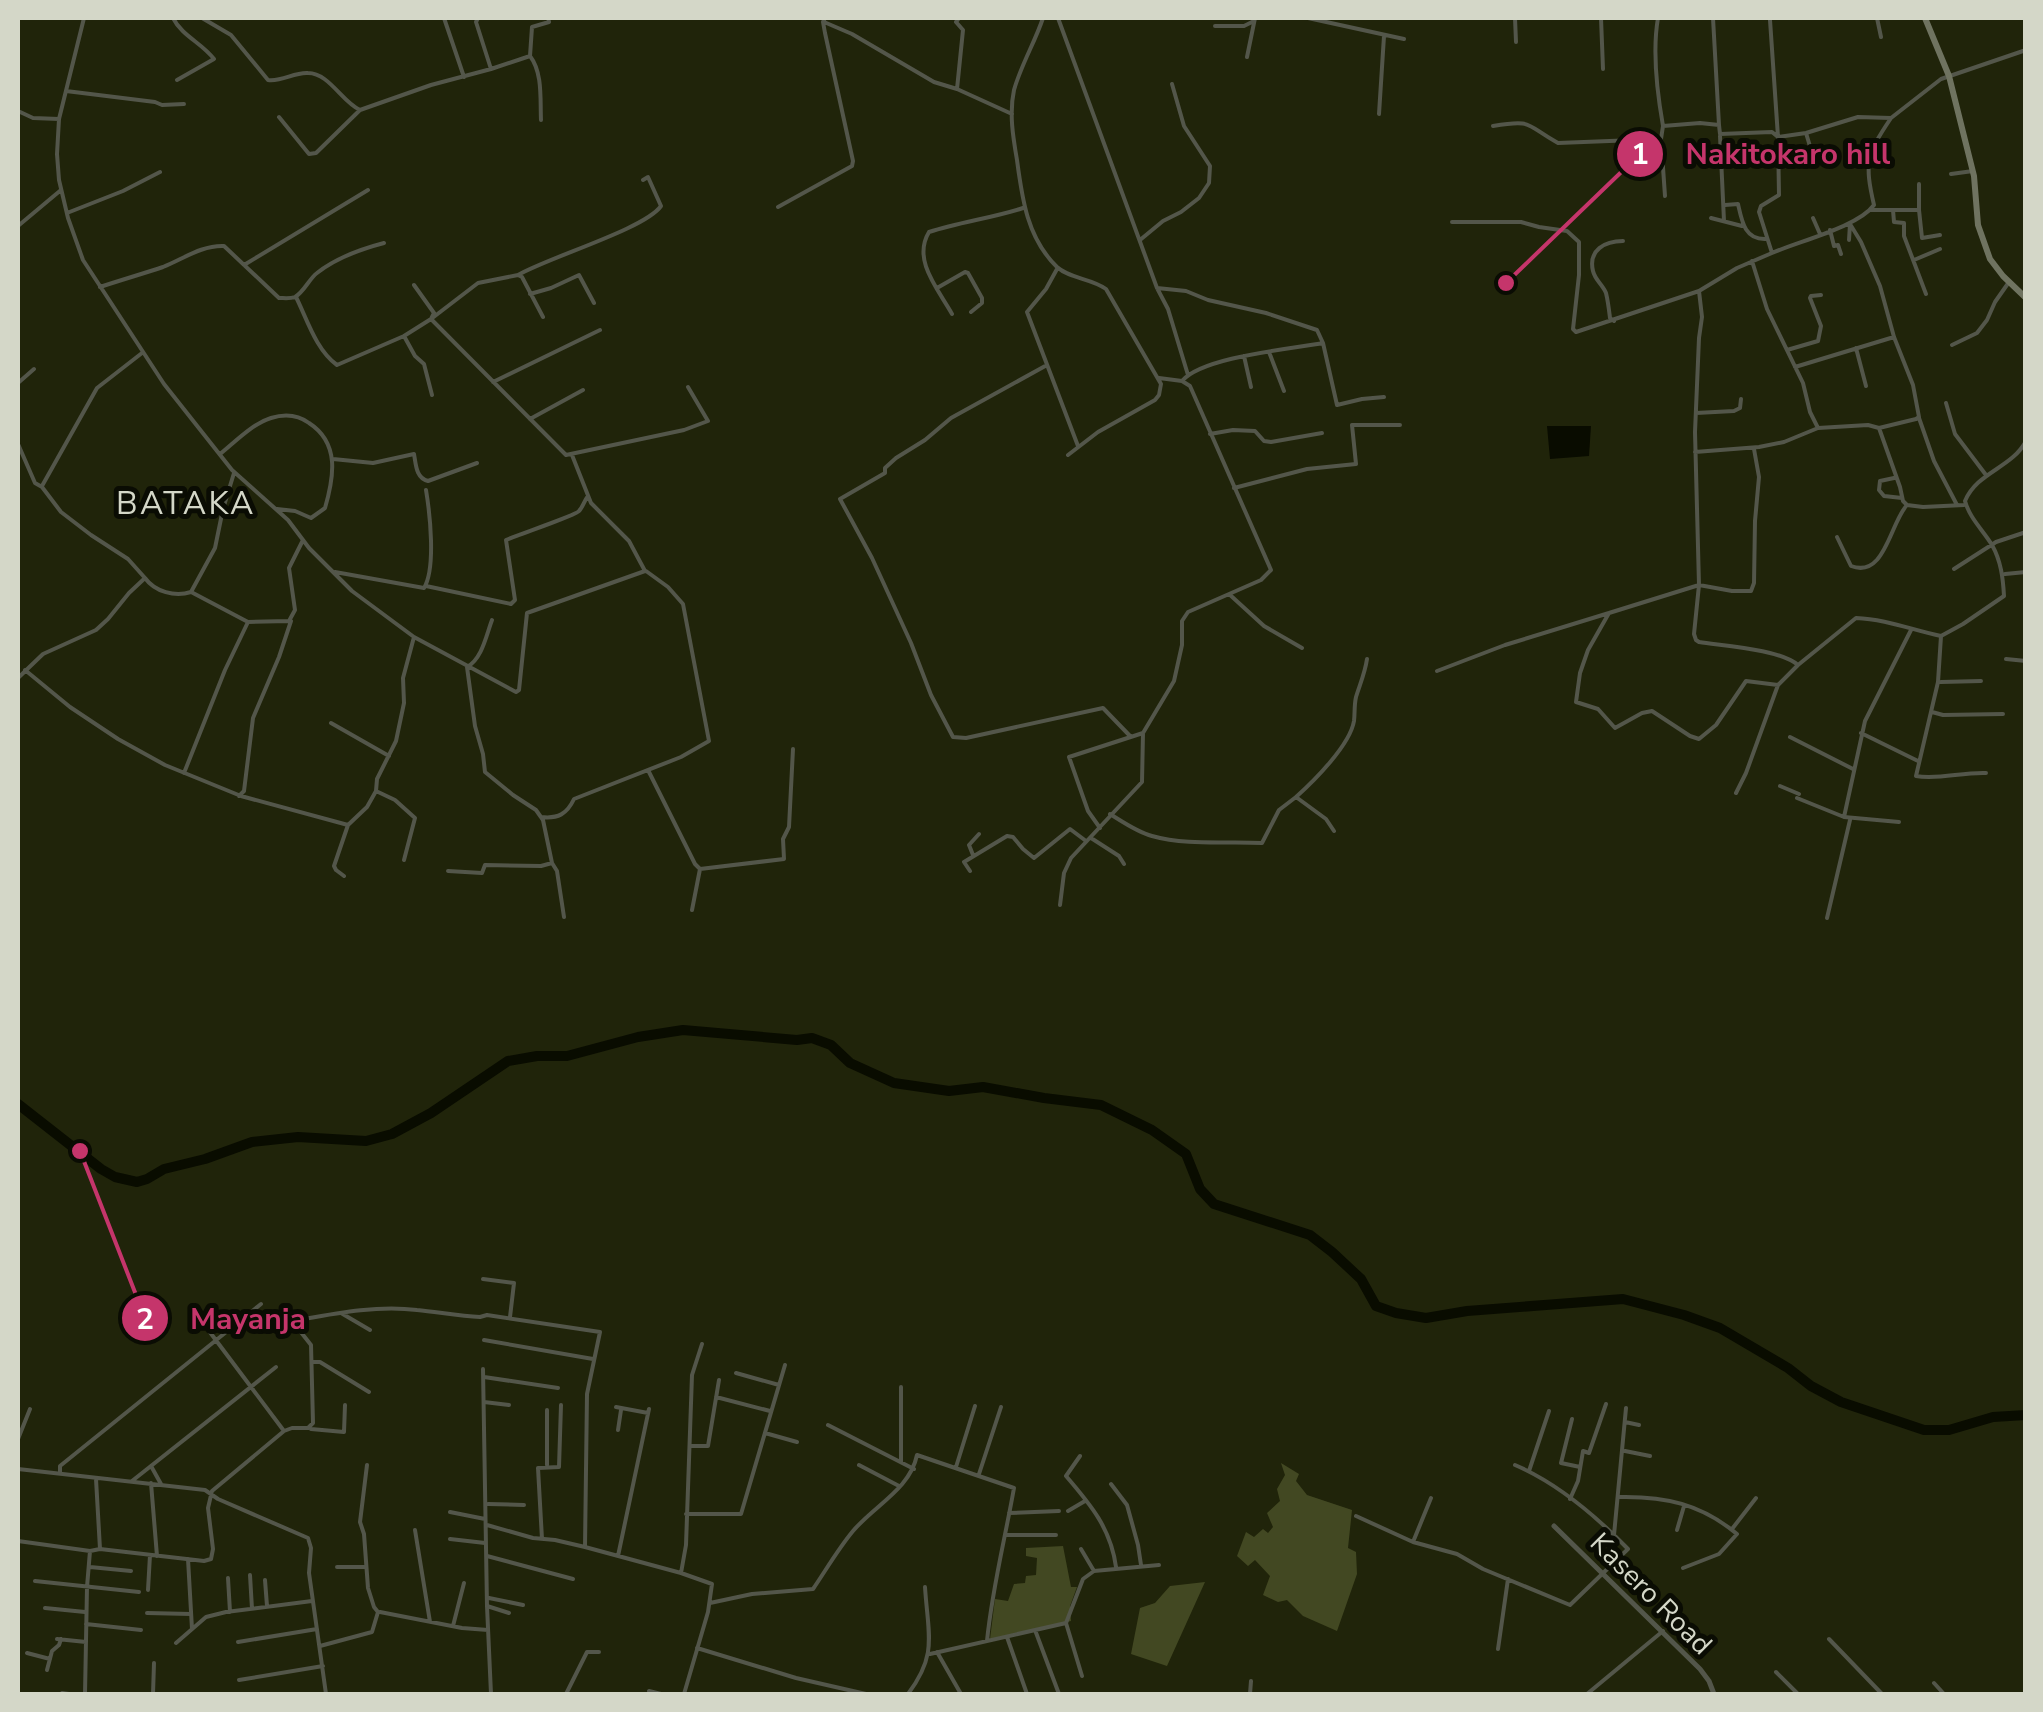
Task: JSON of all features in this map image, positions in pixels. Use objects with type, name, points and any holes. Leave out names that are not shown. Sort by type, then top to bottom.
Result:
[{"type":"main road","points":[[1924,18],[1950,76],[1973,171],[1978,225],[1990,259],[2026,298]]},
{"type":"street","points":[[84,18],[60,119],[57,154],[67,213],[83,260],[142,353],[234,473],[277,509],[325,565],[414,638],[518,691],[527,613],[645,570]]},
{"type":"street","points":[[173,18],[180,30],[214,59],[177,80]]},
{"type":"street","points":[[202,18],[231,35],[268,80],[313,73],[360,110]]},
{"type":"street","points":[[444,18],[464,77]]},
{"type":"street","points":[[478,18],[492,70]]},
{"type":"street","points":[[541,120],[541,92],[530,56],[532,27],[548,22],[548,18]]},
{"type":"street","points":[[957,88],[963,30],[956,22],[959,18]]},
{"type":"street","points":[[1043,18],[1015,88],[1012,114],[1024,208],[1042,250],[1058,268],[1106,289],[1159,378],[1161,388],[1155,400],[1068,455]]},
{"type":"street","points":[[1058,18],[1168,309],[1188,375]]},
{"type":"street","points":[[1308,18],[1404,39]]},
{"type":"street","points":[[1514,18],[1516,42]]},
{"type":"street","points":[[1602,18],[1604,69]]},
{"type":"street","points":[[1658,18],[1657,75],[1665,196]]},
{"type":"street","points":[[1713,18],[1724,221]]},
{"type":"street","points":[[1878,18],[1881,38]]},
{"type":"street","points":[[1215,26],[1244,26],[1254,19]]},
{"type":"street","points":[[1247,57],[1254,19]]},
{"type":"street","points":[[824,20],[934,82],[957,88],[1012,114]]},
{"type":"street","points":[[778,208],[852,166],[854,161],[824,20]]},
{"type":"street","points":[[1770,20],[1779,195],[1761,206],[1759,212],[1772,253]]},
{"type":"street","points":[[1378,114],[1384,36]]},
{"type":"street","points":[[1452,222],[1521,222],[1567,231],[1579,242],[1573,329],[1576,332],[1614,321],[1699,290],[1752,261],[1850,224],[1874,205],[1870,151],[1891,118],[1940,79],[2026,50]]},
{"type":"street","points":[[279,117],[309,154],[316,153],[360,110],[530,56]]},
{"type":"street","points":[[1140,240],[1199,198],[1209,184],[1210,166],[1184,126],[1172,84]]},
{"type":"street","points":[[66,92],[162,105],[184,104]]},
{"type":"street","points":[[18,111],[33,118],[60,119]]},
{"type":"street","points":[[1720,134],[1772,132],[1778,137],[1806,134],[1858,117],[1891,118]]},
{"type":"street","points":[[1493,126],[1521,121],[1558,143],[1660,139]]},
{"type":"street","points":[[1663,126],[1719,125]]},
{"type":"street","points":[[1806,134],[1812,153]]},
{"type":"street","points":[[1951,174],[1973,171]]},
{"type":"street","points":[[67,213],[160,172]]},
{"type":"street","points":[[296,297],[316,339],[334,364],[340,365],[404,336],[478,283],[518,275],[657,212],[661,206],[648,178],[643,180]]},
{"type":"street","points":[[1920,184],[1922,238],[1940,236]]},
{"type":"street","points":[[18,226],[62,190]]},
{"type":"street","points":[[244,265],[368,190]]},
{"type":"street","points":[[1723,205],[1738,204],[1742,226],[1750,236],[1766,240]]},
{"type":"street","points":[[952,314],[926,270],[924,240],[928,232],[1024,208]]},
{"type":"street","points":[[1870,210],[1919,210]]},
{"type":"street","points":[[1893,210],[1894,222],[1904,223],[1904,236],[1926,294]]},
{"type":"street","points":[[1711,218],[1742,226]]},
{"type":"street","points":[[1813,218],[1820,234]]},
{"type":"street","points":[[1849,240],[1850,224]]},
{"type":"street","points":[[1850,224],[1880,286],[1934,460],[1957,506]]},
{"type":"street","points":[[1830,230],[1834,246],[1838,245],[1841,254]]},
{"type":"street","points":[[1614,321],[1593,262],[1603,244],[1623,241]]},
{"type":"street","points":[[100,287],[166,266],[210,246],[224,246],[279,298],[296,297],[331,264],[364,248],[384,244]]},
{"type":"street","points":[[1914,260],[1940,249]]},
{"type":"street","points":[[1752,261],[1767,309],[1803,382],[1818,428]]},
{"type":"street","points":[[1058,268],[1027,312],[1078,446]]},
{"type":"street","points":[[937,288],[968,273],[982,298],[982,303],[970,312]]},
{"type":"street","points":[[518,275],[544,317]]},
{"type":"street","points":[[530,294],[579,275],[594,304]]},
{"type":"street","points":[[1952,345],[1977,334],[2009,282]]},
{"type":"street","points":[[414,284],[434,313],[431,319]]},
{"type":"street","points":[[1157,288],[1186,291],[1317,330],[1337,405],[1384,396]]},
{"type":"street","points":[[1699,290],[1702,317],[1695,452],[1699,584],[1694,634],[1696,640],[1771,653],[1798,664]]},
{"type":"street","points":[[1787,350],[1818,341],[1821,326],[1810,298],[1821,295]]},
{"type":"street","points":[[431,319],[563,453],[572,456],[708,422],[688,387]]},
{"type":"street","points":[[493,382],[600,330]]},
{"type":"street","points":[[404,336],[424,364],[432,395]]},
{"type":"street","points":[[1795,367],[1894,336]]},
{"type":"street","points":[[1182,381],[1200,368],[1244,356],[1323,343]]},
{"type":"street","points":[[1856,348],[1866,386]]},
{"type":"street","points":[[1270,352],[1284,392]]},
{"type":"street","points":[[42,486],[97,388],[142,353]]},
{"type":"street","points":[[1244,356],[1251,386]]},
{"type":"street","points":[[1047,365],[951,418],[896,458],[885,473],[840,500],[872,558],[931,695],[954,737],[966,738],[1103,708],[1131,737]]},
{"type":"street","points":[[18,383],[34,369]]},
{"type":"street","points":[[1060,905],[1064,873],[1071,858],[1142,782],[1143,733],[1174,681],[1184,616],[1261,580],[1271,570],[1190,386],[1159,378]]},
{"type":"street","points":[[530,419],[583,390]]},
{"type":"street","points":[[1696,413],[1734,410],[1740,408],[1740,399]]},
{"type":"street","points":[[1946,403],[1954,434],[1986,475]]},
{"type":"street","points":[[220,454],[257,424],[286,415],[300,418],[322,433],[333,459],[330,491],[323,511],[311,518],[277,509]]},
{"type":"street","points":[[1695,452],[1754,448],[1784,442],[1818,428],[1879,428],[1919,417]]},
{"type":"street","points":[[1234,488],[1307,468],[1356,464],[1352,425],[1400,424]]},
{"type":"street","points":[[1879,428],[1906,504],[1923,508],[1966,505]]},
{"type":"street","points":[[1210,434],[1255,430],[1264,442],[1271,442],[1322,432]]},
{"type":"street","points":[[1736,794],[1778,685],[1856,618],[1892,622],[1941,636],[2004,596],[2003,574],[1992,546],[1966,505],[1968,493],[2026,442]]},
{"type":"street","points":[[18,444],[35,483],[42,486],[61,512],[128,560],[148,583],[174,595],[191,592],[248,622],[285,622],[292,618]]},
{"type":"street","points":[[1437,671],[1505,645],[1699,584],[1742,592],[1754,588],[1758,478],[1754,448]]},
{"type":"street","points":[[333,459],[373,463],[414,454],[419,475],[428,482],[477,463]]},
{"type":"street","points":[[541,817],[559,816],[568,811],[574,799],[681,757],[710,741],[683,604],[645,570],[629,541],[596,510],[572,456]]},
{"type":"street","points":[[191,592],[215,548],[234,473]]},
{"type":"street","points":[[1897,478],[1880,481],[1880,490],[1884,496],[1902,498]]},
{"type":"street","points":[[426,490],[431,520],[430,577],[426,586]]},
{"type":"street","points":[[335,572],[510,604],[515,600],[506,540],[571,517],[580,511],[588,496]]},
{"type":"street","points":[[1837,537],[1851,566],[1863,568],[1883,553],[1906,504]]},
{"type":"street","points":[[1954,569],[1992,546],[2026,532]]},
{"type":"street","points":[[239,796],[244,791],[253,718],[280,657],[295,610],[289,568],[302,540]]},
{"type":"street","points":[[2003,574],[2026,572]]},
{"type":"street","points":[[18,678],[49,651],[96,630],[145,578]]},
{"type":"street","points":[[1229,594],[1264,626],[1302,648]]},
{"type":"street","points":[[1610,613],[1588,650],[1576,702],[1598,709],[1615,728],[1652,711],[1699,739],[1716,725],[1746,681],[1778,685]]},
{"type":"street","points":[[466,667],[474,663],[492,620]]},
{"type":"street","points":[[184,773],[248,622]]},
{"type":"street","points":[[1827,918],[1861,733],[1911,629]]},
{"type":"street","points":[[1941,636],[1938,682],[1916,776],[1986,772]]},
{"type":"street","points":[[344,876],[334,866],[348,824],[376,791],[376,779],[396,741],[404,703],[403,678],[414,638]]},
{"type":"street","points":[[1110,814],[1152,836],[1200,842],[1262,842],[1280,810],[1336,754],[1350,733],[1368,659]]},
{"type":"street","points":[[2006,659],[2026,661]]},
{"type":"street","points":[[466,667],[484,772],[541,817],[557,871],[564,917]]},
{"type":"street","points":[[25,670],[70,708],[118,739],[184,773],[239,796],[348,824]]},
{"type":"street","points":[[1938,682],[1981,681]]},
{"type":"street","points":[[1932,712],[2002,714]]},
{"type":"street","points":[[331,723],[389,756]]},
{"type":"street","points":[[1100,828],[1088,810],[1069,757],[1143,733]]},
{"type":"street","points":[[1861,733],[1918,761]]},
{"type":"street","points":[[1790,737],[1854,769]]},
{"type":"street","points":[[700,869],[784,859],[794,750]]},
{"type":"street","points":[[648,770],[700,869]]},
{"type":"street","points":[[1780,786],[1847,818],[1899,822]]},
{"type":"street","points":[[376,791],[395,800],[414,818],[404,860]]},
{"type":"street","points":[[1296,797],[1326,819],[1334,831]]},
{"type":"street","points":[[970,871],[964,862],[1007,836],[1013,837],[1034,858],[1070,829],[1120,856],[1124,864]]},
{"type":"street","points":[[974,855],[970,845],[979,834]]},
{"type":"street","points":[[448,871],[482,873],[485,864],[552,863]]},
{"type":"street","points":[[692,910],[700,869]]},
{"type":"street","points":[[483,1279],[514,1283],[510,1318]]},
{"type":"street","points":[[60,1474],[60,1466],[262,1304]]},
{"type":"street","points":[[191,1307],[284,1431]]},
{"type":"street","points":[[308,1428],[313,1423],[311,1345],[300,1331],[298,1320],[341,1313],[416,1310],[480,1318],[487,1314],[600,1332],[587,1394],[585,1547]]},
{"type":"street","points":[[341,1313],[370,1330]]},
{"type":"street","points":[[484,1340],[594,1360]]},
{"type":"street","points":[[681,1573],[686,1545],[692,1374],[702,1344]]},
{"type":"street","points":[[312,1362],[320,1362],[369,1392]]},
{"type":"street","points":[[686,1514],[741,1514],[785,1365]]},
{"type":"street","points":[[132,1481],[276,1367]]},
{"type":"street","points":[[483,1369],[491,1694]]},
{"type":"street","points":[[736,1372],[779,1385]]},
{"type":"street","points":[[483,1377],[558,1388]]},
{"type":"street","points":[[690,1446],[708,1446],[719,1380]]},
{"type":"street","points":[[901,1388],[902,1462]]},
{"type":"street","points":[[716,1398],[772,1412]]},
{"type":"street","points":[[484,1402],[509,1405]]},
{"type":"street","points":[[542,1539],[538,1468],[559,1466],[561,1404]]},
{"type":"street","points":[[1570,1499],[1578,1482],[1583,1451],[1589,1453],[1606,1404]]},
{"type":"street","points":[[18,1542],[204,1561],[212,1556],[208,1508],[214,1487],[284,1431],[308,1428],[344,1432],[345,1405]]},
{"type":"street","points":[[956,1467],[975,1406]]},
{"type":"street","points":[[618,1430],[618,1407],[648,1411],[618,1556]]},
{"type":"street","points":[[979,1474],[1001,1407]]},
{"type":"street","points":[[1614,1535],[1626,1408]]},
{"type":"street","points":[[18,1439],[30,1409]]},
{"type":"street","points":[[547,1467],[548,1410]]},
{"type":"street","points":[[1529,1471],[1549,1411]]},
{"type":"street","points":[[1572,1419],[1561,1463],[1580,1467]]},
{"type":"street","points":[[1625,1422],[1639,1425]]},
{"type":"street","points":[[828,1425],[914,1469]]},
{"type":"street","points":[[765,1433],[798,1442]]},
{"type":"street","points":[[1623,1451],[1650,1456]]},
{"type":"street","points":[[710,1603],[752,1594],[813,1589],[854,1530],[914,1469],[917,1454],[1014,1488],[992,1591],[987,1641]]},
{"type":"street","points":[[1080,1456],[1066,1476],[1104,1525],[1116,1568]]},
{"type":"street","points":[[150,1465],[160,1484]]},
{"type":"street","points":[[859,1465],[900,1487]]},
{"type":"street","points":[[1356,1516],[1413,1542],[1457,1554],[1570,1605],[1628,1549],[1570,1499],[1515,1465]]},
{"type":"street","points":[[320,1646],[372,1632],[378,1612],[371,1600],[360,1522],[367,1466]]},
{"type":"street","points":[[18,1469],[205,1490],[308,1538],[308,1572],[326,1694]]},
{"type":"street","points":[[96,1477],[100,1549]]},
{"type":"street","points":[[148,1590],[154,1555],[151,1483]]},
{"type":"street","points":[[1110,1484],[1127,1505],[1141,1565]]},
{"type":"street","points":[[1619,1497],[1652,1497],[1699,1509],[1737,1534],[1720,1554],[1682,1568]]},
{"type":"street","points":[[1413,1542],[1431,1498]]},
{"type":"street","points":[[1732,1530],[1756,1498]]},
{"type":"street","points":[[1068,1511],[1086,1500]]},
{"type":"street","points":[[486,1504],[524,1505]]},
{"type":"street","points":[[1677,1530],[1685,1505]]},
{"type":"street","points":[[1009,1513],[1059,1511]]},
{"type":"street","points":[[450,1512],[532,1538],[585,1547],[712,1584],[684,1694]]},
{"type":"street","name":"Kasero Road","points":[[1554,1526],[1700,1669],[1714,1694]]},
{"type":"street","points":[[415,1530],[430,1622]]},
{"type":"street","points":[[1006,1535],[1056,1535]]},
{"type":"street","points":[[450,1539],[487,1543]]},
{"type":"street","points":[[1081,1549],[1094,1570]]},
{"type":"street","points":[[85,1694],[90,1551]]},
{"type":"street","points":[[487,1556],[573,1579]]},
{"type":"street","points":[[188,1559],[192,1629]]},
{"type":"street","points":[[1082,1676],[1066,1623],[1083,1579],[1094,1570],[1159,1566]]},
{"type":"street","points":[[88,1567],[130,1571]]},
{"type":"street","points":[[338,1567],[366,1567]]},
{"type":"street","points":[[250,1575],[252,1609]]},
{"type":"street","points":[[228,1578],[230,1612]]},
{"type":"street","points":[[1498,1648],[1508,1579]]},
{"type":"street","points":[[266,1580],[267,1607]]},
{"type":"street","points":[[36,1581],[140,1592]]},
{"type":"street","points":[[453,1626],[464,1583]]},
{"type":"street","points":[[908,1694],[920,1679],[930,1654],[925,1588]]},
{"type":"street","points":[[487,1597],[524,1605]]},
{"type":"street","points":[[176,1643],[206,1617],[312,1601]]},
{"type":"street","points":[[487,1606],[509,1613]]},
{"type":"street","points":[[45,1608],[86,1612]]},
{"type":"street","points":[[378,1612],[488,1630]]},
{"type":"street","points":[[147,1613],[191,1614]]},
{"type":"street","points":[[930,1654],[1066,1623]]},
{"type":"street","points":[[86,1624],[140,1630]]},
{"type":"street","points":[[238,1642],[316,1629]]},
{"type":"street","points":[[1035,1630],[1060,1694]]},
{"type":"street","points":[[1587,1694],[1663,1631]]},
{"type":"street","points":[[1006,1636],[1027,1694]]},
{"type":"street","points":[[47,1670],[59,1639],[86,1642]]},
{"type":"street","points":[[1829,1639],[1878,1693]]},
{"type":"street","points":[[697,1648],[866,1694]]},
{"type":"street","points":[[566,1694],[587,1652],[600,1652]]},
{"type":"street","points":[[937,1652],[961,1694]]},
{"type":"street","points":[[27,1653],[50,1659]]},
{"type":"street","points":[[153,1694],[154,1663]]},
{"type":"street","points":[[239,1680],[323,1666]]},
{"type":"street","points":[[1776,1672],[1798,1694]]},
{"type":"street","points":[[1250,1694],[1251,1680]]},
{"type":"street","points":[[1934,1683],[1944,1694]]},
{"type":"street","points":[[649,1690],[661,1694]]},
{"type":"street","points":[[62,1693],[70,1694]]},
{"type":"green space","points":[[1281,1463],[1299,1474],[1296,1481],[1307,1495],[1352,1510],[1348,1548],[1356,1552],[1357,1574],[1337,1631],[1303,1616],[1287,1600],[1278,1602],[1263,1595],[1270,1576],[1255,1560],[1248,1566],[1237,1556],[1246,1532],[1254,1537],[1273,1527],[1267,1513],[1280,1501],[1277,1489],[1285,1475]]},
{"type":"green space","points":[[1063,1546],[1071,1587],[1077,1587],[1070,1606],[1071,1621],[990,1639],[995,1599],[1008,1601],[1014,1584],[1025,1583],[1026,1576],[1036,1575],[1037,1558],[1026,1556],[1026,1548]]},
{"type":"green space","points":[[1205,1582],[1167,1666],[1131,1654],[1140,1608],[1155,1603],[1170,1586]]},
{"type":"shaded area","points":[[1547,426],[1591,426],[1589,456],[1550,459]]},
{"type":"waterway","points":[[18,1104],[101,1169],[137,1182],[164,1169],[252,1142],[298,1137],[366,1141],[392,1134],[508,1061],[567,1056],[638,1037],[683,1030],[812,1038],[831,1045],[850,1063],[894,1083],[949,1091],[983,1087],[1101,1105],[1152,1130],[1186,1154],[1200,1189],[1214,1204],[1310,1235],[1361,1279],[1376,1306],[1396,1313],[1426,1318],[1467,1311],[1623,1299],[1720,1328],[1841,1402],[1924,1430],[1949,1430],[1993,1417],[2026,1415]]},
{"type":"place","name":"Nakitokaro hill","points":[[1506,283]]},
{"type":"place","name":"Mayanja","points":[[80,1151]]},
{"type":"district","name":"BATAKA","points":[[186,503]]}]
